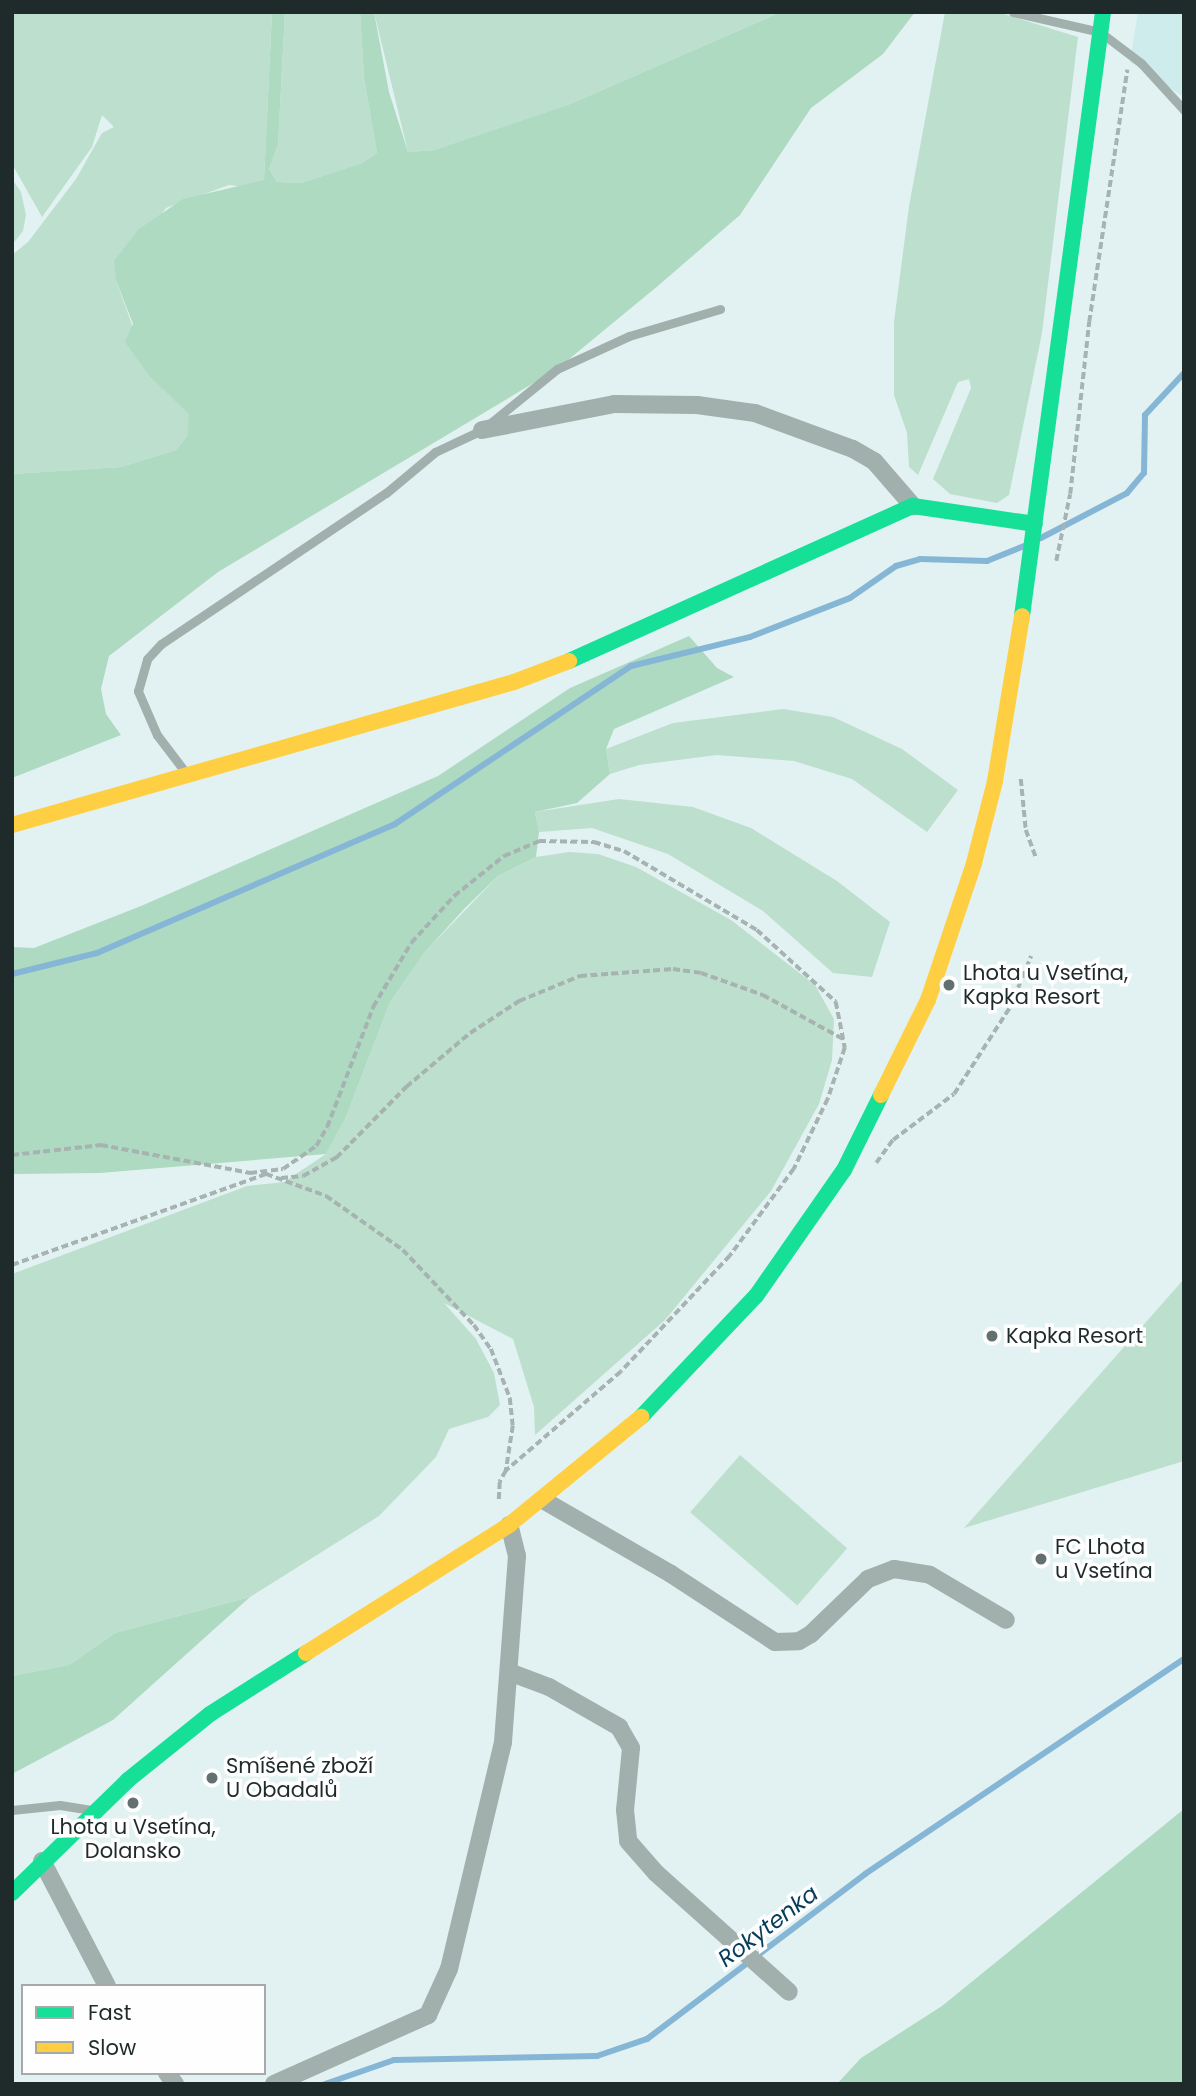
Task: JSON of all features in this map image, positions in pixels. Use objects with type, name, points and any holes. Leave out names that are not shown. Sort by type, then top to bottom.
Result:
[{"type":"main road","points":[[12,1893],[94,1811],[210,1714],[509,1525],[543,1500],[678,1382],[756,1296],[816,1214],[878,1107],[929,1000],[974,863],[1013,686],[1103,12]]},
{"type":"main road","points":[[12,825],[514,682],[601,649],[913,506],[1035,525]]},
{"type":"street","points":[[482,430],[614,404],[697,404],[755,413],[853,449],[874,461],[913,506]]},
{"type":"street","points":[[543,1500],[671,1574],[775,1642],[799,1641],[811,1634],[868,1579],[894,1569],[941,1580],[1006,1620]]},
{"type":"street","points":[[274,2084],[428,2015],[449,1969],[495,1791],[509,1672],[517,1556],[509,1525]]},
{"type":"street","points":[[509,1672],[541,1683],[619,1727],[631,1748],[625,1810],[628,1841],[656,1873],[789,1992]]},
{"type":"street","points":[[42,1861],[106,1984]]},
{"type":"lane","points":[[1013,12],[1101,32],[1129,54],[1184,110]]},
{"type":"lane","points":[[187,775],[142,708],[140,676],[147,659],[187,626],[386,493],[435,452],[482,430],[577,358],[629,336],[720,309]]},
{"type":"lane","points":[[12,1810],[60,1805],[94,1811]]},
{"type":"path","points":[[1062,542],[1089,322],[1129,54]]},
{"type":"path","points":[[12,1265],[283,1169],[316,1146],[339,1106],[373,1007],[411,943],[454,896],[504,856],[539,841],[594,842],[624,852],[757,930],[836,1002],[844,1039],[839,1073],[794,1169],[730,1256],[621,1372],[506,1471]]},
{"type":"path","points":[[279,1178],[303,1176],[336,1158],[406,1087],[470,1033],[519,1001],[580,976],[673,969],[701,973],[763,995],[844,1039]]},
{"type":"path","points":[[12,1156],[101,1145],[266,1174],[326,1196],[361,1217],[403,1250],[474,1325],[503,1374],[510,1398],[513,1426],[506,1471],[498,1493],[509,1525]]},
{"type":"shaded area","points":[[1138,12],[1184,12],[1184,97],[1130,62]]},
{"type":"green space","points":[[12,12],[272,12],[264,180],[245,187],[229,185],[166,208],[116,280],[151,378],[190,414],[187,436],[176,450],[121,467],[12,474],[12,255],[28,242],[76,179],[102,133],[114,127],[102,115],[92,147],[42,217],[12,164]]},
{"type":"green space","points":[[272,12],[285,12],[278,145],[269,169],[277,182],[301,183],[362,163],[377,153],[364,78],[360,12],[374,12],[389,92],[408,152],[434,150],[570,104],[781,12],[915,12],[883,54],[811,108],[740,215],[659,285],[557,369],[218,572],[109,656],[101,689],[106,714],[121,735],[12,778],[12,474],[121,467],[176,450],[187,436],[189,414],[151,378],[125,342],[133,324],[116,280],[114,261],[139,229],[183,199],[264,180]]},
{"type":"green space","points":[[285,12],[360,12],[364,78],[377,153],[362,163],[301,183],[277,182],[269,169],[278,145]]},
{"type":"green space","points":[[374,12],[781,12],[570,104],[434,150],[408,152]]},
{"type":"green space","points":[[945,12],[998,12],[1078,37],[1042,333],[1009,495],[997,503],[950,494],[933,479],[971,388],[969,379],[958,382],[918,475],[909,467],[907,433],[894,395],[894,322],[909,206]]},
{"type":"green space","points":[[12,179],[21,192],[26,215],[23,231],[12,245]]},
{"type":"green space","points":[[689,636],[717,668],[734,677],[614,729],[606,749],[610,774],[577,803],[535,812],[539,832],[536,857],[498,876],[465,908],[425,952],[390,1002],[346,1117],[326,1154],[100,1173],[12,1174],[12,947],[34,948],[141,906],[438,776],[570,688]]},
{"type":"green space","points":[[783,709],[833,717],[902,749],[958,790],[927,832],[852,779],[794,761],[717,755],[639,765],[610,774],[606,749],[673,723]]},
{"type":"green space","points":[[619,799],[693,807],[751,828],[837,881],[890,922],[872,977],[833,973],[763,911],[668,854],[592,828],[539,832],[535,812]]},
{"type":"green space","points":[[569,852],[598,854],[636,867],[731,920],[815,985],[834,1019],[832,1060],[819,1104],[771,1191],[665,1320],[535,1435],[534,1407],[513,1339],[444,1303],[476,1339],[494,1373],[500,1405],[488,1417],[449,1429],[436,1457],[379,1516],[250,1597],[115,1633],[69,1665],[12,1676],[12,1274],[247,1186],[284,1182],[326,1154],[346,1117],[390,1002],[425,952],[498,876],[536,857]]},
{"type":"green space","points":[[1184,1279],[1184,1461],[964,1528]]},
{"type":"green space","points":[[740,1455],[847,1548],[797,1606],[690,1512]]},
{"type":"green space","points":[[250,1597],[113,1720],[12,1774],[12,1676],[69,1665],[115,1633]]},
{"type":"green space","points":[[1184,1809],[1184,2084],[837,2084],[861,2058],[942,2006]]},
{"type":"waterway","points":[[1041,538],[1127,493],[1144,473],[1145,415],[1184,373]]},
{"type":"waterway","points":[[12,974],[97,953],[395,824],[631,666],[750,637],[850,598],[896,566],[920,559],[987,561],[1024,546]]},
{"type":"waterway","name":"Rokytenka","points":[[325,2084],[394,2060],[597,2056],[647,2039],[865,1874],[1184,1659]]},
{"type":"traffic: fast","points":[[1022,616],[1103,12]]},
{"type":"traffic: fast","points":[[569,661],[913,506],[1035,524]]},
{"type":"traffic: fast","points":[[641,1417],[756,1296],[844,1170],[881,1095]]},
{"type":"traffic: fast","points":[[12,1893],[128,1780],[210,1714],[306,1653]]},
{"type":"traffic: slow","points":[[881,1095],[928,1000],[974,863],[995,781],[1022,616]]},
{"type":"traffic: slow","points":[[12,825],[514,682],[569,661]]},
{"type":"traffic: slow","points":[[306,1653],[509,1525],[641,1417]]},
{"type":"place","name":"Lhota u Vsetína, Kapka Resort","points":[[949,985]]},
{"type":"place","name":"Kapka Resort","points":[[992,1336]]},
{"type":"place","name":"FC Lhota u Vsetína","points":[[1041,1559]]},
{"type":"place","name":"Smíšené zboží U Obadalů","points":[[212,1778]]},
{"type":"place","name":"Lhota u Vsetína, Dolansko","points":[[133,1803]]}]
